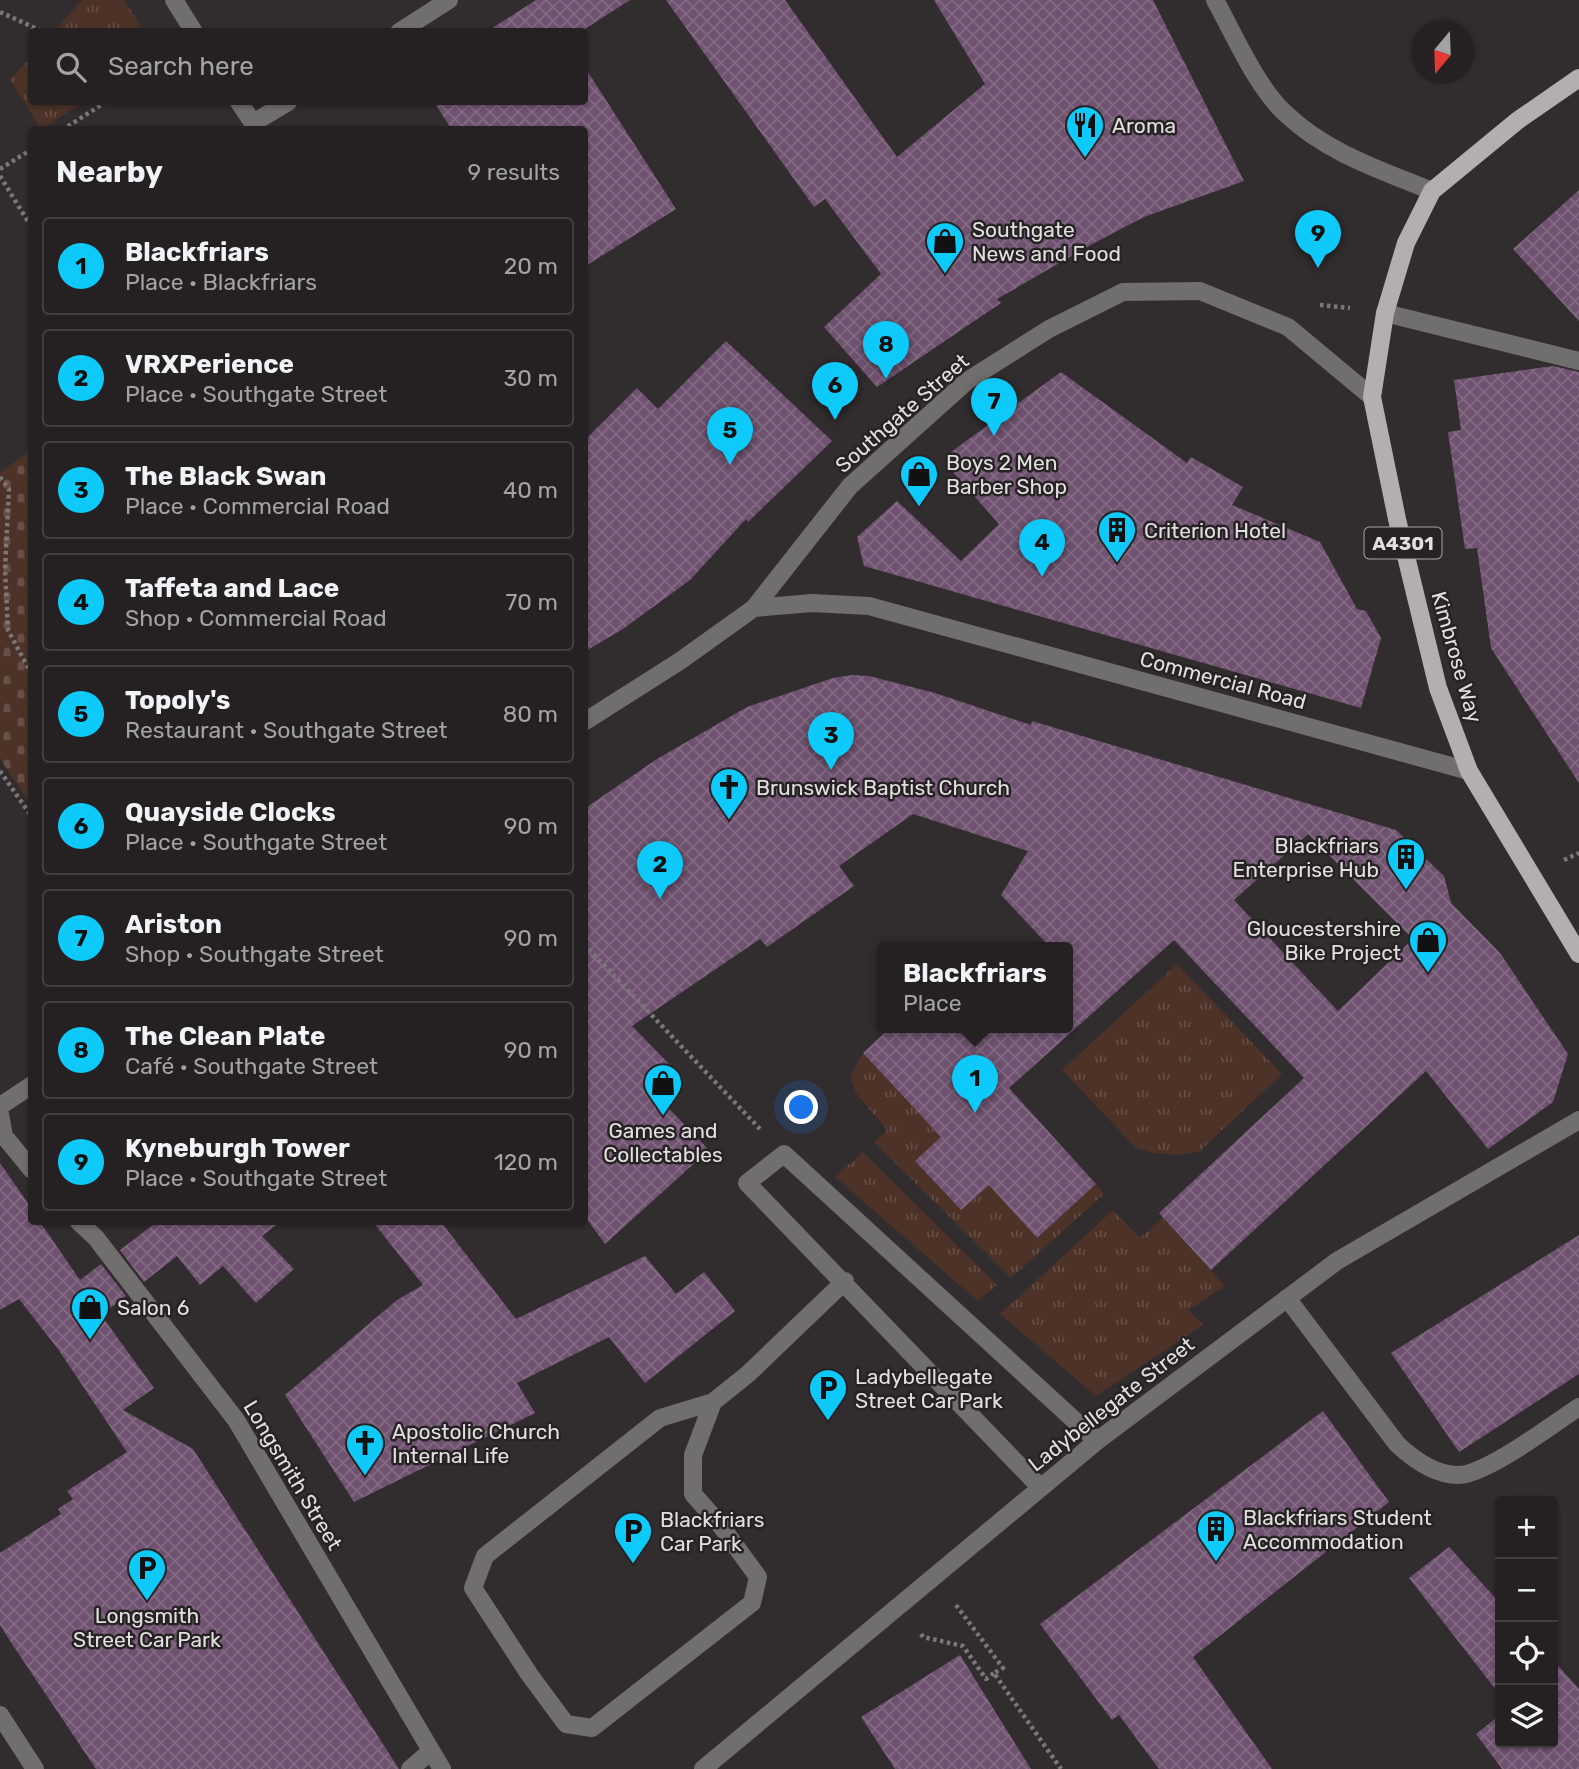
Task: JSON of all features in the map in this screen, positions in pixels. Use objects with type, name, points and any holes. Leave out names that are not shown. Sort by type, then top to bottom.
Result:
[{"type":"main road","name":"A4301","points":[[1432,191],[1517,121],[1579,78]]},
{"type":"main road","name":"Kimbrose Way","points":[[1432,191],[1406,243],[1385,313],[1372,397],[1397,519],[1438,688],[1469,771]]},
{"type":"main road","name":"A4301","points":[[1469,771],[1579,954]]},
{"type":"street","points":[[174,0],[192,28]]},
{"type":"street","points":[[405,28],[449,0]]},
{"type":"street","points":[[1216,0],[1249,63],[1284,114],[1337,152],[1432,191]]},
{"type":"street","points":[[241,105],[253,123],[283,105]]},
{"type":"street","name":"Southgate Street","points":[[588,719],[680,661],[754,608],[850,486],[967,381],[1049,328],[1123,292],[1200,291],[1288,327],[1372,397]]},
{"type":"street","points":[[1385,313],[1579,360]]},
{"type":"street","name":"Commercial Road","points":[[754,608],[812,603],[869,606],[1469,771]]},
{"type":"street","points":[[0,1106],[28,1088]]},
{"type":"street","points":[[0,1114],[4,1136],[28,1165]]},
{"type":"street","name":"Ladybellegate Street","points":[[703,1769],[1097,1441],[1287,1298],[1338,1261],[1579,1120]]},
{"type":"street","points":[[1040,1487],[845,1281],[747,1183],[784,1154],[1097,1441]]},
{"type":"street","name":"Longsmith Street","points":[[82,1225],[96,1238],[236,1420],[442,1769]]},
{"type":"street","points":[[713,1402],[694,1455],[693,1494],[721,1526],[758,1577],[752,1603],[592,1728],[566,1724],[528,1674],[473,1588],[485,1556],[660,1418],[713,1402],[748,1374],[845,1281]]},
{"type":"street","points":[[1287,1298],[1397,1444],[1413,1460],[1435,1470],[1458,1475],[1484,1468],[1579,1407]]},
{"type":"street","points":[[0,1715],[35,1769]]},
{"type":"street","points":[[410,1769],[431,1751]]},
{"type":"path","points":[[0,12],[35,28]]},
{"type":"path","points":[[68,126],[101,105]]},
{"type":"path","points":[[0,169],[28,152]]},
{"type":"path","points":[[0,176],[28,222]]},
{"type":"path","points":[[0,477],[9,489],[5,569],[8,630],[28,668]]},
{"type":"path","points":[[0,771],[28,811]]},
{"type":"path","points":[[588,948],[784,1154]]},
{"type":"path","points":[[923,1637],[962,1646],[986,1679],[1003,1668],[963,1614]]},
{"type":"path","points":[[994,1673],[1061,1769]]},
{"type":"green space","points":[[82,0],[124,0],[142,28],[57,28]]},
{"type":"green space","points":[[28,60],[28,105],[79,105],[46,126],[39,126],[10,80]]},
{"type":"green space","points":[[28,453],[28,801],[0,759],[0,472]]},
{"type":"green space","points":[[1177,964],[1282,1074],[1200,1151],[1179,1155],[1136,1148],[1062,1070]]},
{"type":"green space","points":[[863,1053],[941,1137],[915,1161],[961,1210],[989,1185],[1037,1238],[1096,1184],[1104,1194],[1011,1278],[874,1142],[887,1130],[856,1093],[850,1076]]},
{"type":"green space","points":[[863,1152],[997,1285],[978,1301],[835,1177]]},
{"type":"green space","points":[[1113,1210],[1140,1238],[1163,1218],[1225,1286],[1189,1310],[1203,1325],[1096,1396],[1000,1314]]},
{"type":"building","points":[[536,0],[630,0],[586,28],[492,28]]},
{"type":"building","points":[[666,0],[785,0],[897,157],[985,84],[934,0],[1153,0],[1244,181],[1144,217],[1096,242],[997,299],[1001,303],[877,387],[824,327],[881,274],[825,199],[814,207]]},
{"type":"building","points":[[588,72],[676,209],[588,264],[588,126],[449,126],[436,105],[588,105]]},
{"type":"building","points":[[1579,190],[1579,321],[1513,249]]},
{"type":"building","points":[[726,341],[832,441],[748,522],[746,519],[690,580],[623,629],[588,650],[588,437],[637,388],[658,409]]},
{"type":"building","points":[[1553,366],[1579,372],[1579,783],[1491,648],[1477,548],[1465,549],[1448,432],[1461,430],[1454,380]]},
{"type":"building","points":[[1061,372],[1187,463],[1191,457],[1243,487],[1232,505],[1320,542],[1357,609],[1366,611],[1381,638],[1361,708],[864,566],[857,537],[897,501],[961,561],[999,524],[951,470],[951,452]]},
{"type":"building","points":[[869,676],[935,693],[1031,725],[1032,721],[1396,830],[1444,876],[1451,903],[1500,953],[1568,1054],[1553,1102],[1488,1149],[1426,1071],[1211,1270],[1159,1213],[1304,1078],[1174,940],[1073,1031],[1073,942],[1045,942],[1001,895],[1028,851],[913,814],[839,866],[854,886],[767,947],[760,939],[632,1026],[677,1072],[652,1091],[709,1150],[605,1244],[588,1221],[588,806],[657,759],[747,707],[833,678]],"holes":[[[1308,834],[1413,939],[1338,1011],[1234,900]]]},
{"type":"building","points":[[885,1033],[1070,1033],[1009,1088],[1096,1184],[1037,1238],[989,1185],[961,1210],[915,1161],[941,1137],[863,1053]]},
{"type":"building","name":"Longsmith Street Car Park","points":[[0,1163],[28,1203],[28,1225],[42,1225],[80,1280],[101,1264],[126,1296],[101,1315],[154,1388],[123,1410],[193,1449],[399,1769],[96,1769],[0,1625],[0,1553],[61,1514],[58,1509],[73,1499],[67,1491],[127,1452],[58,1349],[19,1299],[0,1310]]},
{"type":"building","points":[[153,1225],[276,1225],[262,1236],[294,1269],[256,1303],[223,1266],[200,1285],[177,1256],[144,1282],[120,1250]]},
{"type":"building","points":[[375,1225],[443,1225],[516,1319],[645,1256],[676,1294],[704,1272],[735,1311],[645,1383],[609,1337],[517,1383],[535,1413],[354,1502],[285,1395],[397,1300],[423,1285]]},
{"type":"building","points":[[1579,1235],[1579,1374],[1459,1452],[1391,1353]]},
{"type":"building","name":"Blackfriars Student Accommodation","points":[[1323,1411],[1389,1502],[1193,1657],[1272,1769],[1159,1769],[1119,1715],[1112,1720],[1040,1624]]},
{"type":"building","points":[[1449,1547],[1495,1598],[1495,1689],[1409,1578]]},
{"type":"building","points":[[960,1655],[1031,1769],[895,1769],[861,1717]]},
{"type":"building","points":[[1558,1666],[1579,1689],[1579,1769],[1502,1769],[1476,1734],[1495,1719],[1495,1748],[1558,1748]]},
{"type":"place","name":"Aroma","points":[[1085,159]]},
{"type":"place","name":"Kyneburgh Tower","points":[[1318,268]]},
{"type":"place","name":"Southgate News and Food","points":[[945,275]]},
{"type":"place","name":"The Clean Plate","points":[[886,379]]},
{"type":"place","name":"Quayside Clocks","points":[[835,420]]},
{"type":"place","name":"Ariston","points":[[994,436]]},
{"type":"place","name":"Topoly's","points":[[730,465]]},
{"type":"place","name":"Boys 2 Men Barber Shop","points":[[919,508]]},
{"type":"place","name":"Criterion Hotel","points":[[1117,564]]},
{"type":"place","name":"Taffeta and Lace","points":[[1042,577]]},
{"type":"place","name":"The Black Swan","points":[[831,770]]},
{"type":"place","name":"Brunswick Baptist Church","points":[[729,821]]},
{"type":"place","name":"Blackfriars Enterprise Hub","points":[[1406,891]]},
{"type":"place","name":"VRXPerience","points":[[660,899]]},
{"type":"place","name":"Gloucestershire Bike Project","points":[[1428,974]]},
{"type":"place","name":"Blackfriars","points":[[975,1113]]},
{"type":"place","name":"Games and Collectables","points":[[663,1117]]},
{"type":"place","name":"Salon 6","points":[[90,1341]]},
{"type":"place","name":"Ladybellegate Street Car Park","points":[[828,1422]]},
{"type":"place","name":"Apostolic Church Internal Life","points":[[365,1477]]},
{"type":"place","name":"Blackfriars Student Accommodation","points":[[1216,1563]]},
{"type":"place","name":"Blackfriars Car Park","points":[[633,1565]]},
{"type":"place","name":"Longsmith Street Car Park","points":[[147,1602]]}]
